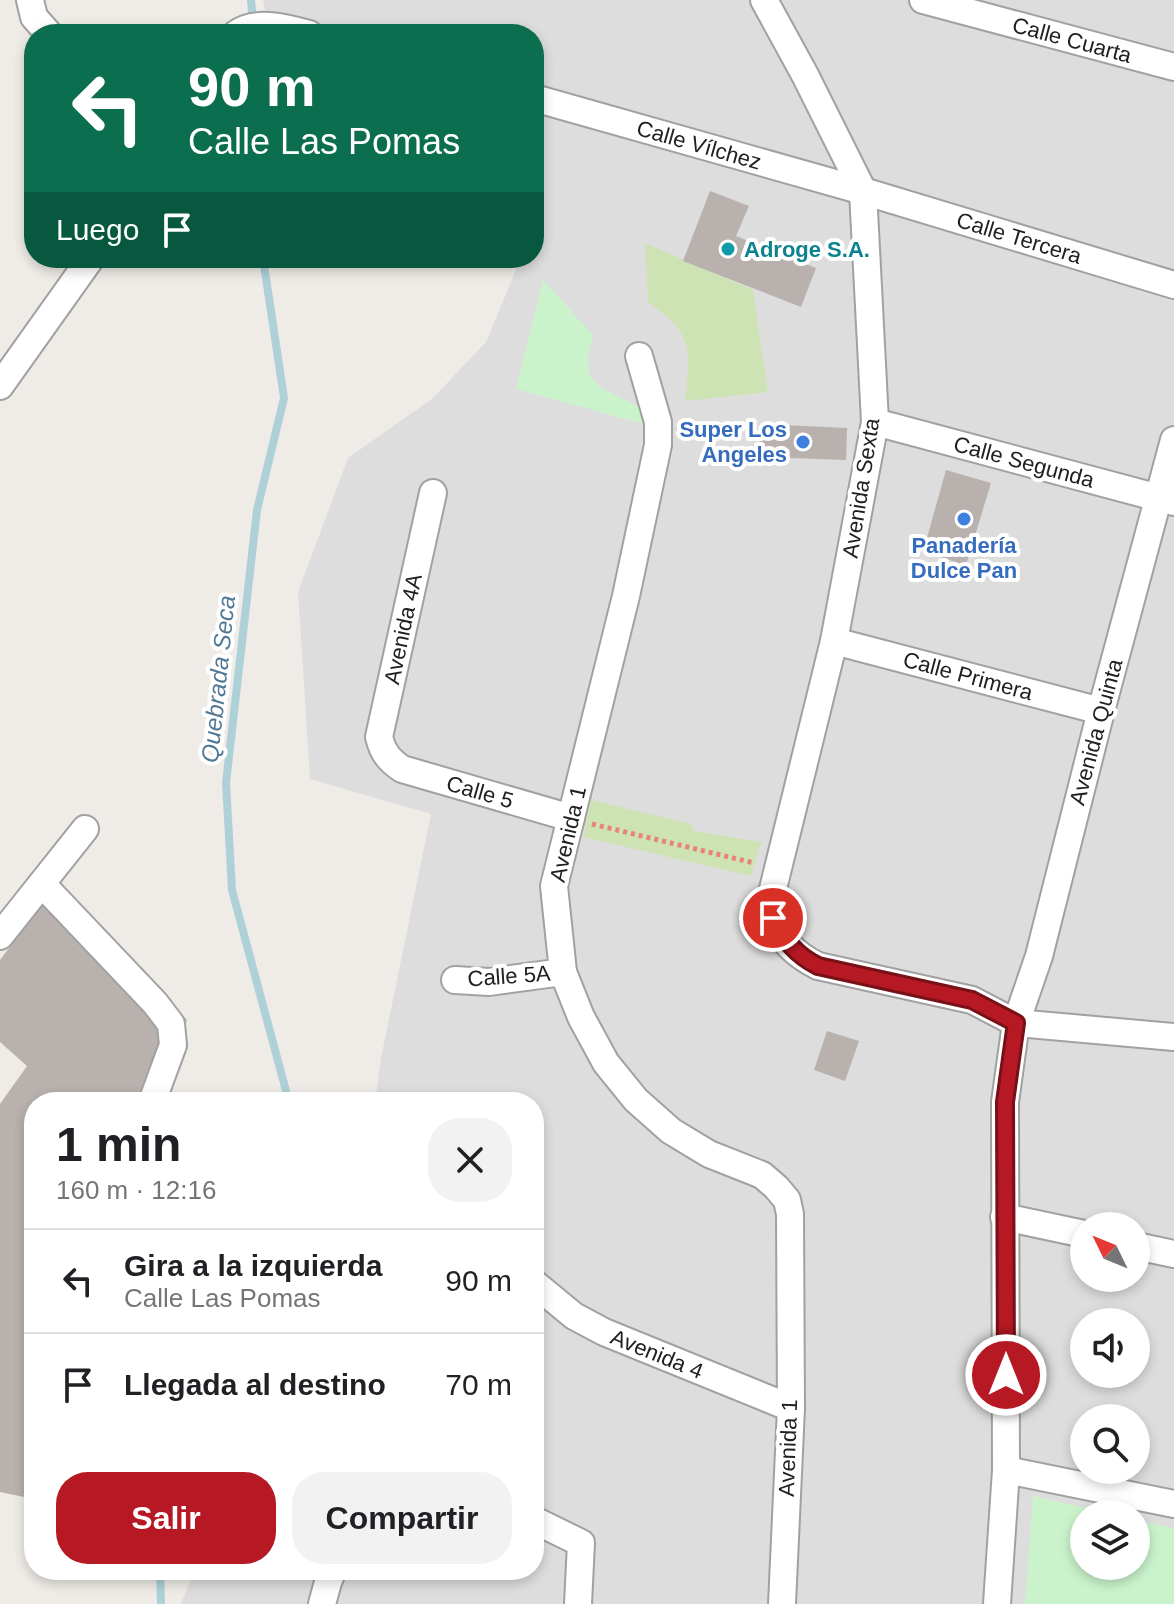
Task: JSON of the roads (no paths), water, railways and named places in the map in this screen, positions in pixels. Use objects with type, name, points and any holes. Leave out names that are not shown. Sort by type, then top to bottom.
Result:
[{"type":"street","points":[[30,0],[34,17],[40,24]]},
{"type":"street","name":"Avenida Sexta","points":[[764,0],[863,191],[875,422],[834,641],[771,897],[773,918],[784,940],[803,959],[818,966],[972,1000],[1016,1023]]},
{"type":"street","name":"Calle Cuarta","points":[[923,0],[1174,67]]},
{"type":"street","name":"Calle Vílchez","points":[[544,101],[863,191]]},
{"type":"street","name":"Calle Tercera","points":[[863,191],[1174,285]]},
{"type":"street","points":[[0,386],[84,268]]},
{"type":"street","name":"Avenida 1","points":[[639,356],[658,422],[658,445],[626,596],[554,886],[563,972],[581,1017],[606,1063],[636,1100],[671,1131],[709,1154],[762,1175],[787,1200],[790,1214],[791,1408],[782,1604]]},
{"type":"street","name":"Calle Segunda","points":[[875,422],[1166,500]]},
{"type":"street","name":"Avenida Quinta","points":[[997,1604],[1006,1470],[1005,1102],[1016,1023],[1039,956],[1101,711],[1166,500],[1174,440]]},
{"type":"street","name":"Avenida 4A","points":[[391,762],[382,751],[379,737],[433,493]]},
{"type":"street","name":"Calle Primera","points":[[834,641],[1101,711]]},
{"type":"street","name":"Calle 5","points":[[391,762],[402,769],[571,818]]},
{"type":"street","points":[[0,936],[85,829]]},
{"type":"street","points":[[42,884],[155,1003],[171,1024],[173,1045],[156,1092]]},
{"type":"street","name":"Calle 5A","points":[[455,980],[489,982],[563,972]]},
{"type":"street","points":[[1016,1023],[1174,1037]]},
{"type":"street","points":[[1004,1217],[1070,1231]]},
{"type":"street","points":[[1150,1249],[1174,1254]]},
{"type":"street","name":"Avenida 4","points":[[544,1291],[574,1316],[604,1332],[791,1408]]},
{"type":"street","points":[[1006,1470],[1174,1504]]},
{"type":"street","points":[[544,1525],[581,1543],[578,1604]]},
{"type":"street","points":[[322,1604],[329,1580]]},
{"type":"waterway","name":"Quebrada Seca","points":[[251,0],[253,23]]},
{"type":"waterway","name":"Quebrada Seca","points":[[264,268],[284,398],[257,510],[226,783],[232,890],[286,1092]]},
{"type":"waterway","name":"Quebrada Seca","points":[[160,1580],[161,1604]]},
{"type":"place","name":"Adroge S.A.","points":[[728,249]]},
{"type":"place","name":"Super Los Angeles","points":[[803,442]]},
{"type":"place","name":"Panadería Dulce Pan","points":[[964,519]]}]
